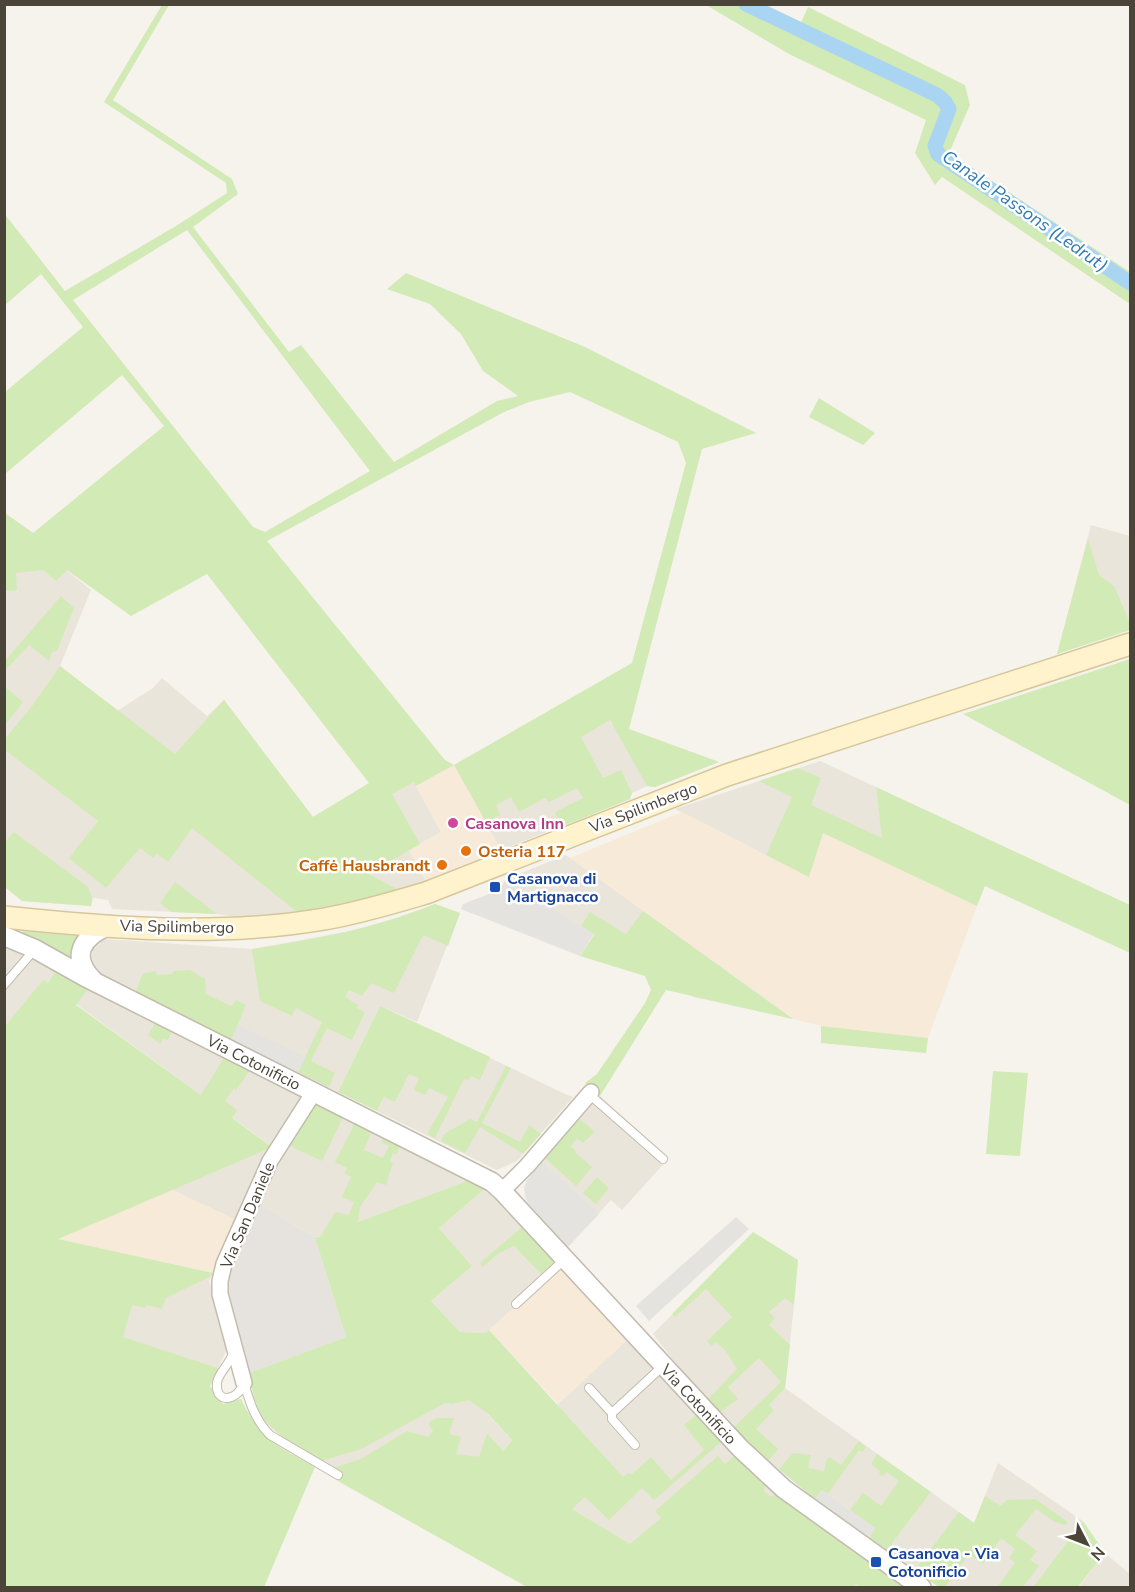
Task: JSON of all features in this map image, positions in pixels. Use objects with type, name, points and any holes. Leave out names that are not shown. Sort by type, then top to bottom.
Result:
[{"type":"main road","name":"Via Spilimbergo","points":[[5,917],[167,928],[268,925],[324,919],[376,908],[426,893],[727,775],[1131,644]]},
{"type":"street","points":[[96,982],[82,964],[83,945],[92,935],[110,925]]},
{"type":"street","name":"Via Cotonificio","points":[[4,936],[35,949],[96,982],[477,1173],[502,1191],[741,1449],[784,1489],[922,1587]]},
{"type":"street","name":"Via San Daniele","points":[[244,1383],[220,1294],[224,1264],[270,1161],[314,1092]]},
{"type":"street","points":[[502,1191],[527,1166],[590,1093]]},
{"type":"lane","points":[[4,985],[35,949]]},
{"type":"lane","points":[[590,1093],[663,1159]]},
{"type":"lane","points":[[516,1304],[566,1259]]},
{"type":"lane","points":[[234,1349],[232,1359],[217,1380],[218,1390],[229,1399],[238,1394],[244,1383]]},
{"type":"lane","points":[[612,1413],[663,1366]]},
{"type":"lane","points":[[244,1383],[258,1420],[270,1435],[338,1475]]},
{"type":"lane","points":[[589,1388],[612,1413],[612,1419],[635,1445]]},
{"type":"shaded area","points":[[4,513],[33,533],[27,538],[91,590],[60,666],[117,711],[153,688],[162,678],[207,716],[224,700],[313,817],[404,763],[441,832],[409,850],[426,882],[357,901],[297,912],[236,917],[112,909],[108,900],[93,898],[91,906],[22,901],[5,887]]},
{"type":"shaded area","points":[[1091,525],[1130,536],[1130,630],[1057,654]]},
{"type":"shaded area","points":[[592,687],[612,724],[719,762],[655,787],[647,786],[632,793],[630,799],[501,850],[454,765]]},
{"type":"shaded area","points":[[820,761],[876,787],[883,839],[823,833],[809,877],[675,809]]},
{"type":"shaded area","points":[[454,765],[501,850],[466,868],[426,882],[409,850],[441,832],[416,786]]},
{"type":"shaded area","points":[[682,812],[809,877],[823,833],[977,906],[928,1038],[821,1026],[793,1019],[570,858]]},
{"type":"shaded area","points":[[566,855],[793,1019],[693,997],[506,879]]},
{"type":"shaded area","points":[[506,879],[594,934],[580,956],[461,909],[463,904],[499,890]]},
{"type":"shaded area","points":[[435,904],[460,913],[417,1022],[380,1006],[338,1092],[99,974],[91,959],[93,950],[104,939],[252,949],[361,929]]},
{"type":"shaded area","points":[[4,946],[307,1095],[236,1220],[170,1189],[271,1146],[76,1004],[22,1039],[5,1024]]},
{"type":"shaded area","points":[[238,1025],[306,1057],[298,1072],[231,1041]]},
{"type":"shaded area","points":[[430,1029],[573,1097],[517,1161],[497,1170],[377,1111],[384,1097],[395,1102]]},
{"type":"shaded area","points":[[600,1096],[669,1158],[622,1210],[611,1200],[568,1247],[526,1200],[524,1188],[530,1176]]},
{"type":"shaded area","points":[[316,1099],[472,1179],[315,1238],[258,1202],[274,1167]]},
{"type":"shaded area","points":[[542,1162],[599,1214],[568,1247],[528,1203],[525,1196],[524,1188],[527,1180]]},
{"type":"shaded area","points":[[486,1188],[561,1266],[486,1333],[460,1332],[431,1301],[472,1266],[439,1228]]},
{"type":"shaded area","points":[[170,1189],[236,1220],[213,1273],[57,1239]]},
{"type":"shaded area","points":[[258,1202],[315,1238],[346,1337],[249,1373],[226,1288],[233,1263]]},
{"type":"shaded area","points":[[736,1217],[749,1229],[649,1321],[636,1306]]},
{"type":"shaded area","points":[[733,1253],[794,1305],[785,1388],[914,1480],[875,1528],[822,1490],[815,1499],[768,1461],[678,1366],[653,1334]]},
{"type":"shaded area","points":[[561,1266],[627,1340],[558,1404],[489,1330]]},
{"type":"shaded area","points":[[213,1273],[209,1281],[227,1336],[226,1351],[218,1368],[115,1335],[83,1311]]},
{"type":"shaded area","points":[[627,1340],[721,1442],[766,1483],[907,1587],[723,1587],[657,1561],[572,1509],[558,1404]]},
{"type":"shaded area","points":[[462,1387],[512,1440],[437,1529],[304,1450]]},
{"type":"shaded area","points":[[998,1463],[1083,1521],[1033,1587],[939,1587],[887,1550],[931,1492],[974,1523]]},
{"type":"shaded area","points":[[822,1490],[875,1528],[869,1537],[815,1499]]},
{"type":"shaded area","points":[[1105,1553],[1130,1574],[1130,1587],[1078,1588]]},
{"type":"green space","points":[[162,5],[169,5],[113,100],[232,179],[238,194],[193,227],[289,352],[301,345],[394,462],[497,401],[518,396],[483,371],[461,334],[430,304],[387,289],[406,273],[585,347],[756,433],[702,449],[629,729],[719,762],[655,787],[647,786],[610,720],[581,737],[603,778],[621,770],[632,793],[630,799],[561,827],[555,812],[583,798],[577,788],[549,802],[545,798],[519,812],[511,797],[496,805],[500,815],[486,822],[454,765],[416,786],[414,782],[392,794],[420,844],[369,874],[400,891],[297,912],[192,828],[168,862],[157,854],[153,858],[140,848],[106,888],[69,858],[98,821],[5,750],[5,739],[60,666],[175,754],[224,700],[313,817],[369,783],[207,574],[131,616],[67,570],[56,581],[43,570],[16,573],[17,590],[5,591],[5,513],[33,533],[164,426],[122,375],[5,474],[5,392],[83,327],[41,274],[5,305],[4,213],[65,291],[176,226],[227,193],[226,183],[104,102]],"holes":[[[187,230],[370,471],[265,532],[253,527],[73,300]],[[570,392],[678,442],[686,463],[632,663],[454,765],[445,760],[267,541],[504,412],[529,402]]]},
{"type":"green space","points":[[706,5],[757,5],[800,25],[808,7],[965,85],[970,105],[949,153],[1130,272],[1130,304],[942,177],[935,185],[915,153],[926,120],[789,54]]},
{"type":"green space","points":[[819,398],[875,433],[863,445],[809,417]]},
{"type":"green space","points":[[1088,539],[1099,575],[1114,586],[1130,623],[1130,630],[1057,654]]},
{"type":"green space","points":[[61,596],[74,608],[57,651],[52,652],[49,661],[29,645],[5,670],[5,661]]},
{"type":"green space","points":[[1130,659],[1130,805],[963,714]]},
{"type":"green space","points":[[5,687],[23,702],[5,725]]},
{"type":"green space","points":[[798,768],[821,778],[811,805],[882,838],[876,787],[1130,905],[1130,953],[985,886],[977,906],[823,833],[809,877],[766,855],[792,797],[759,781]]},
{"type":"green space","points":[[14,832],[88,887],[92,898],[91,906],[22,901],[5,887],[4,843]]},
{"type":"green space","points":[[175,882],[217,914],[171,912],[160,903]]},
{"type":"green space","points":[[435,904],[460,913],[448,946],[423,935],[394,993],[371,983],[362,996],[349,990],[345,997],[365,1012],[352,1040],[327,1028],[311,1061],[335,1073],[329,1087],[298,1072],[322,1022],[296,1008],[292,1016],[260,1001],[252,949],[344,932],[412,913]]},
{"type":"green space","points":[[643,911],[793,1019],[666,990],[600,1096],[585,1083],[597,1074],[645,1003],[651,990],[645,976],[580,956],[594,935],[581,926],[590,912],[626,934]]},
{"type":"green space","points":[[23,931],[78,936],[72,947],[72,961],[21,934]]},
{"type":"green space","points":[[48,968],[89,988],[76,1005],[201,1095],[225,1056],[251,1069],[225,1101],[237,1110],[232,1118],[272,1147],[58,1239],[213,1273],[166,1298],[162,1309],[146,1305],[145,1308],[132,1305],[123,1337],[218,1368],[210,1386],[223,1404],[241,1399],[263,1433],[280,1447],[315,1467],[264,1587],[5,1587],[4,1024],[6,1025],[43,980],[48,983],[55,973]]},
{"type":"green space","points":[[190,970],[205,979],[206,994],[231,1006],[236,1000],[246,1005],[231,1041],[135,993],[144,973],[156,971],[157,975]]},
{"type":"green space","points":[[380,1006],[490,1057],[480,1080],[471,1076],[468,1080],[464,1079],[435,1138],[427,1134],[448,1097],[429,1088],[425,1095],[414,1090],[419,1078],[409,1074],[395,1102],[384,1097],[377,1111],[338,1092]]},
{"type":"green space","points":[[156,1022],[173,1029],[168,1040],[163,1039],[160,1044],[148,1035]]},
{"type":"green space","points":[[821,1026],[928,1038],[926,1053],[821,1043]]},
{"type":"green space","points":[[506,1066],[511,1068],[482,1123],[520,1142],[529,1125],[541,1134],[523,1154],[480,1127],[465,1153],[441,1141],[444,1134],[470,1119],[477,1122]]},
{"type":"green space","points":[[993,1071],[1028,1073],[1020,1156],[986,1154]]},
{"type":"green space","points":[[316,1099],[345,1113],[322,1161],[292,1147],[289,1142]]},
{"type":"green space","points":[[357,1119],[370,1126],[371,1133],[364,1150],[383,1158],[389,1146],[381,1142],[385,1133],[402,1141],[397,1154],[393,1153],[390,1161],[393,1163],[386,1185],[377,1182],[360,1207],[358,1222],[472,1179],[486,1188],[439,1228],[472,1266],[431,1301],[460,1332],[486,1333],[489,1330],[623,1477],[629,1473],[632,1474],[651,1457],[671,1480],[704,1450],[684,1425],[696,1415],[721,1442],[654,1500],[642,1488],[609,1520],[585,1497],[572,1509],[630,1544],[661,1518],[655,1511],[718,1456],[725,1464],[735,1456],[766,1483],[764,1491],[771,1497],[777,1493],[907,1587],[862,1587],[856,1584],[853,1588],[527,1587],[336,1480],[343,1474],[334,1468],[361,1459],[407,1431],[428,1437],[433,1431],[429,1422],[436,1418],[454,1418],[449,1434],[461,1437],[456,1454],[479,1457],[487,1433],[503,1451],[512,1440],[488,1414],[469,1400],[452,1404],[445,1403],[361,1449],[322,1461],[272,1428],[261,1415],[253,1394],[249,1373],[346,1337],[315,1238],[321,1236],[335,1212],[349,1215],[354,1202],[342,1197],[351,1177],[344,1173],[347,1168],[335,1162]]},
{"type":"green space","points":[[580,1119],[595,1132],[583,1143],[577,1138],[571,1146],[592,1167],[576,1186],[545,1158]]},
{"type":"green space","points":[[597,1177],[609,1188],[596,1204],[583,1193]]},
{"type":"green space","points":[[523,1226],[556,1261],[541,1274],[514,1246],[499,1253],[483,1267],[480,1263]]},
{"type":"green space","points":[[753,1232],[798,1260],[794,1305],[785,1298],[769,1312],[775,1318],[769,1325],[790,1345],[785,1388],[769,1405],[774,1410],[756,1429],[778,1449],[768,1461],[734,1427],[781,1382],[759,1358],[728,1387],[738,1399],[720,1412],[708,1399],[737,1369],[725,1350],[716,1342],[712,1346],[707,1341],[732,1317],[706,1289],[675,1317],[672,1314]]},
{"type":"green space","points":[[859,1441],[866,1447],[863,1452],[859,1450],[828,1494],[822,1490],[815,1499],[779,1469],[793,1453],[811,1455],[808,1468],[824,1471],[827,1458],[841,1465]]},
{"type":"green space","points":[[877,1454],[931,1492],[887,1550],[869,1537],[875,1528],[850,1510],[863,1493],[881,1506],[899,1481],[887,1472],[882,1476],[880,1471],[871,1464]]},
{"type":"green space","points":[[985,1496],[1001,1506],[1006,1500],[1035,1499],[1068,1522],[1065,1525],[1055,1522],[1036,1509],[1015,1535],[1037,1551],[1030,1560],[1039,1566],[1023,1587],[997,1587],[1015,1563],[1009,1558],[1015,1549],[1001,1538],[983,1564],[969,1554],[945,1587],[939,1587],[914,1571],[959,1512],[974,1523]]},
{"type":"green space","points":[[1083,1521],[1105,1553],[1078,1587],[1033,1587]]},
{"type":"waterway","name":"Canale Passons (Ledrut)","points":[[746,4],[937,95],[949,109],[935,146],[938,154],[1130,283]]},
{"type":"place","name":"Casanova Inn","points":[[453,823]]},
{"type":"place","name":"Osteria 117","points":[[466,851]]},
{"type":"place","name":"Caffė Hausbrandt","points":[[442,865]]},
{"type":"place","name":"Casanova di Martignacco","points":[[495,887]]},
{"type":"place","name":"Casanova - Via Cotonificio","points":[[876,1562]]}]
